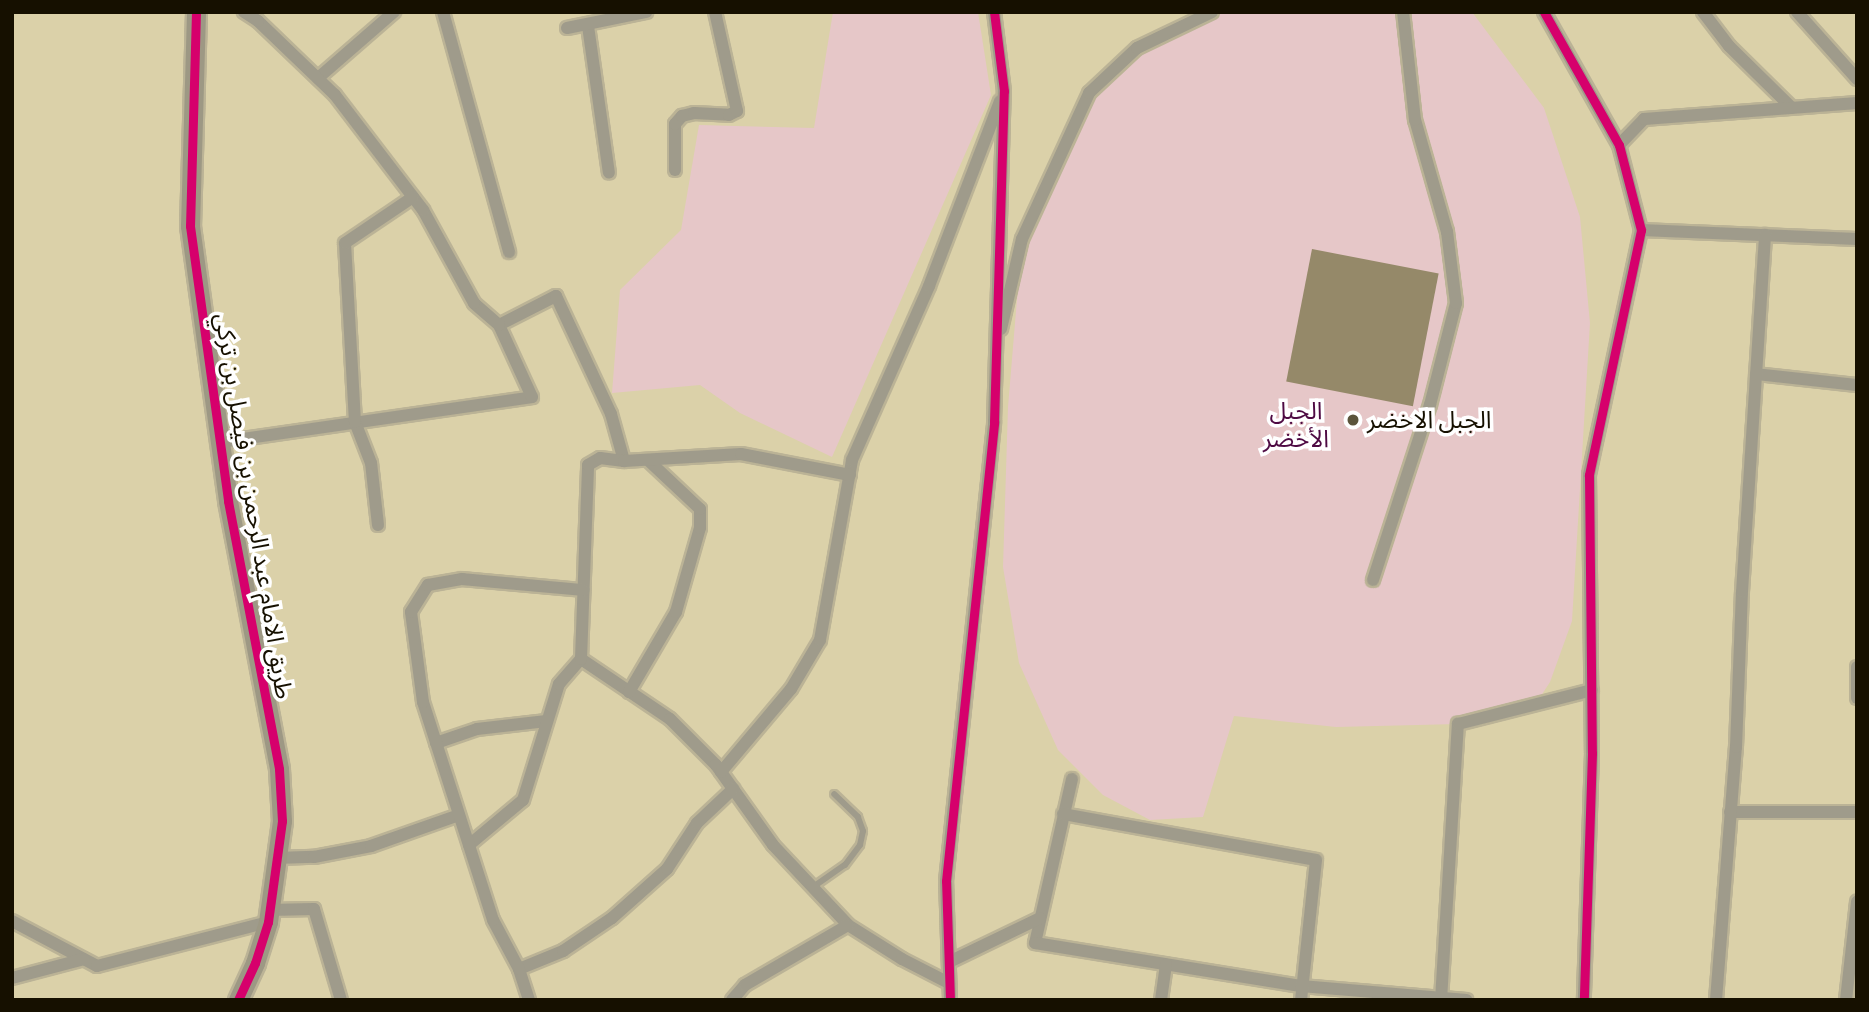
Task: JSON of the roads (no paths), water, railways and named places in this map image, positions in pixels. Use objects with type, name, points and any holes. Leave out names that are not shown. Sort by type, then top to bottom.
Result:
[{"type":"street","name":"طريق الامام عبد الرحمن بن فيصل بن تركي","points":[[197,12],[190,226],[228,501],[279,769],[282,821],[268,916],[256,963],[238,1000]]},
{"type":"street","points":[[221,442],[531,397],[499,325],[474,303],[413,197],[335,95],[258,21],[244,12]]},
{"type":"street","points":[[318,78],[394,12]]},
{"type":"street","points":[[443,12],[509,252]]},
{"type":"street","points":[[566,28],[587,26],[646,12]]},
{"type":"street","points":[[675,170],[675,124],[682,116],[729,115],[737,111],[715,12]]},
{"type":"street","points":[[950,1000],[946,881],[994,422],[1004,90],[994,12]]},
{"type":"street","points":[[995,353],[1022,239],[1089,93],[1137,48],[1212,12]]},
{"type":"street","points":[[1373,580],[1430,405],[1456,303],[1447,232],[1415,120],[1403,12]]},
{"type":"street","points":[[1544,12],[1619,145],[1641,230],[1589,475],[1592,690],[1584,1000]]},
{"type":"street","points":[[1703,12],[1729,46],[1792,108]]},
{"type":"street","points":[[1797,12],[1857,79]]},
{"type":"street","points":[[587,26],[609,173]]},
{"type":"street","points":[[721,772],[791,689],[820,640],[852,460],[929,286],[1004,90]]},
{"type":"street","points":[[1619,145],[1644,119],[1857,103]]},
{"type":"street","points":[[378,525],[371,463],[355,422],[345,243],[413,197]]},
{"type":"street","points":[[1641,230],[1857,239]]},
{"type":"street","points":[[1716,1000],[1765,235]]},
{"type":"street","points":[[499,325],[556,296],[611,414],[624,461]]},
{"type":"street","points":[[1756,374],[1857,385]]},
{"type":"street","points":[[469,845],[523,800],[559,684],[581,659],[588,465],[600,458],[624,461],[741,454],[850,475]]},
{"type":"street","points":[[629,692],[676,612],[700,528],[700,509],[648,460]]},
{"type":"street","points":[[529,1000],[519,970],[494,920],[423,702],[411,612],[428,585],[462,579],[584,590]]},
{"type":"street","points":[[581,659],[670,719],[721,772],[773,845],[848,925],[949,983]]},
{"type":"street","points":[[1857,667],[1857,698]]},
{"type":"street","points":[[1441,999],[1458,724],[1592,690]]},
{"type":"street","points":[[436,743],[477,729],[547,721]]},
{"type":"street","points":[[1072,779],[1035,943],[1301,986],[1466,1000]]},
{"type":"street","points":[[519,970],[563,951],[612,918],[667,869],[697,822],[733,789]]},
{"type":"street","points":[[1730,812],[1857,812]]},
{"type":"street","points":[[1063,814],[1316,860],[1301,1000]]},
{"type":"street","points":[[276,858],[314,857],[371,846],[459,815]]},
{"type":"street","points":[[1846,1000],[1857,902]]},
{"type":"street","points":[[12,921],[97,966],[268,916],[314,909],[341,1000]]},
{"type":"street","points":[[949,961],[1040,918]]},
{"type":"street","points":[[732,1000],[745,985],[848,925]]},
{"type":"street","points":[[12,978],[83,959]]},
{"type":"street","points":[[1161,1000],[1166,964]]},
{"type":"lane","points":[[813,887],[845,865],[860,845],[863,831],[858,817],[834,794]]},
{"type":"place","name":"الجبل الاخضر","points":[[1353,420]]},
{"type":"park label","name":"الجبل الأخضر","points":[[1296,425]]}]
